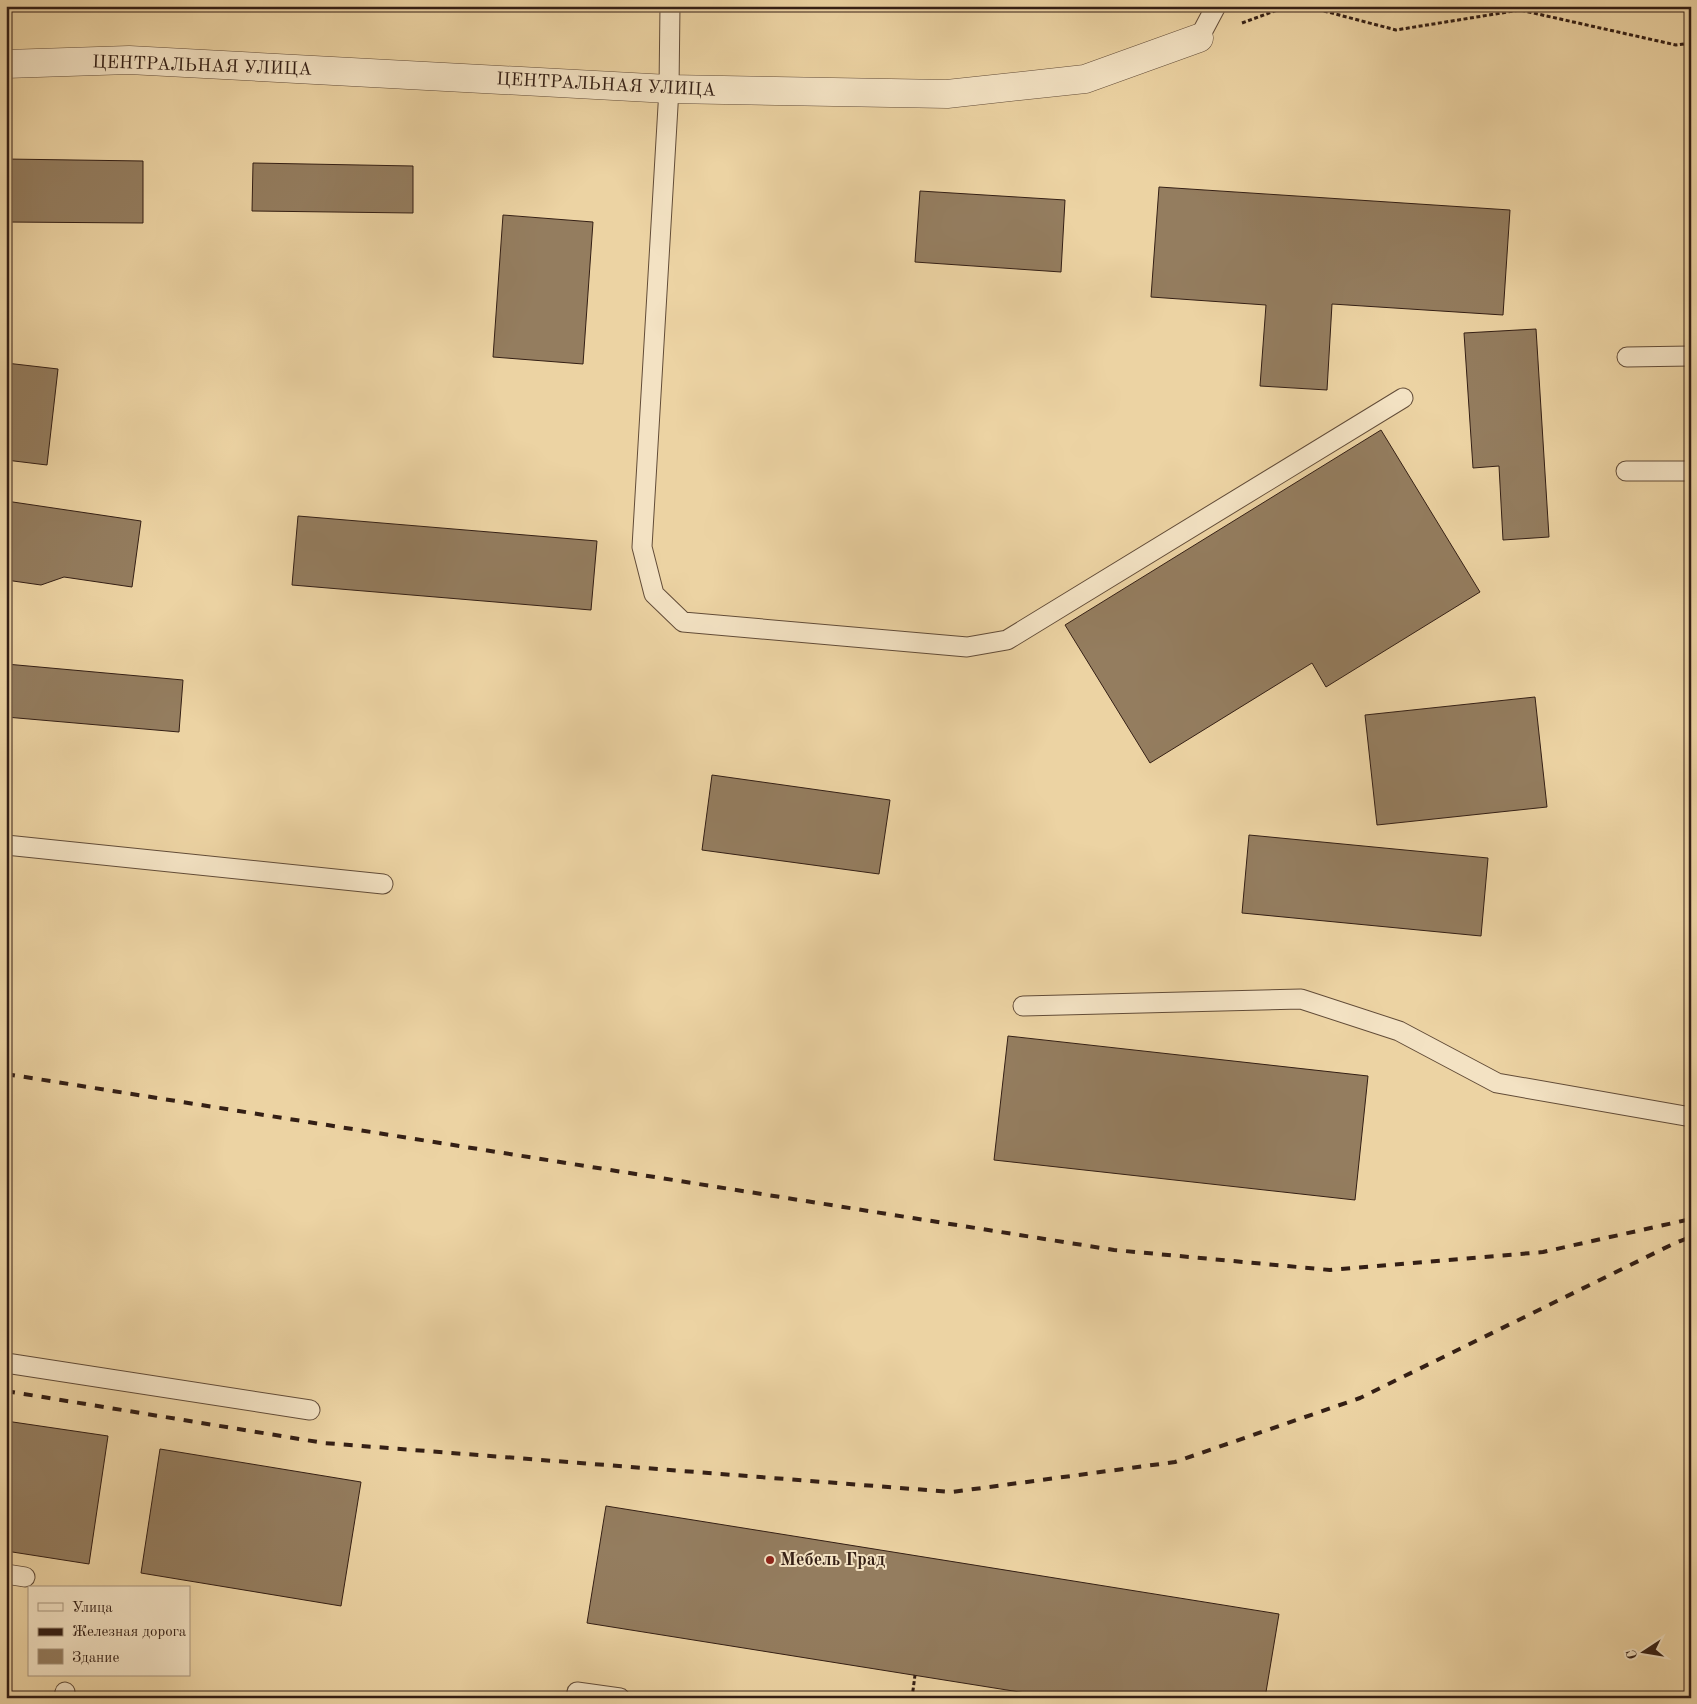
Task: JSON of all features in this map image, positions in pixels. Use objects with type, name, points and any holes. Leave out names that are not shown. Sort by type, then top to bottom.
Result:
[{"type":"street","name":"ЦЕНТРАЛЬНАЯ УЛИЦА","points":[[6,64],[129,60],[669,89],[946,94],[1085,79],[1199,38]]},
{"type":"lane","points":[[670,6],[669,89],[642,547],[654,594],[683,622],[967,647],[1008,640],[1403,398]]},
{"type":"lane","points":[[1199,38],[1216,6]]},
{"type":"lane","points":[[1627,357],[1691,356]]},
{"type":"lane","points":[[1626,471],[1691,471]]},
{"type":"lane","points":[[6,844],[383,884]]},
{"type":"lane","points":[[1023,1006],[1301,999],[1399,1032],[1496,1083],[1691,1117]]},
{"type":"lane","points":[[6,1363],[310,1410]]},
{"type":"lane","points":[[577,1692],[620,1698]]},
{"type":"path","points":[[1305,6],[1396,30],[1520,10],[1676,45],[1691,43]]},
{"type":"path","points":[[912,1698],[915,1675]]},
{"type":"building","points":[[6,159],[143,161],[143,223],[6,222]]},
{"type":"building","points":[[253,163],[413,166],[413,213],[252,211]]},
{"type":"building","points":[[1159,187],[1510,210],[1503,315],[1332,304],[1327,390],[1260,386],[1266,305],[1151,297]]},
{"type":"building","points":[[920,191],[1065,200],[1061,272],[915,262]]},
{"type":"building","points":[[503,215],[593,222],[583,364],[493,357]]},
{"type":"building","points":[[1536,329],[1549,537],[1503,540],[1499,466],[1473,468],[1464,333]]},
{"type":"building","points":[[6,363],[58,369],[47,465],[6,460]]},
{"type":"building","points":[[1381,430],[1480,592],[1326,687],[1312,663],[1150,763],[1065,625]]},
{"type":"building","points":[[6,501],[141,521],[132,587],[64,577],[41,585],[6,580]]},
{"type":"building","points":[[298,516],[597,541],[591,610],[292,585]]},
{"type":"building","points":[[6,664],[183,680],[179,732],[6,717]]},
{"type":"building","points":[[1535,697],[1547,807],[1377,825],[1365,715]]},
{"type":"building","points":[[712,775],[890,800],[879,874],[702,850]]},
{"type":"building","points":[[1249,835],[1488,858],[1481,936],[1242,913]]},
{"type":"building","points":[[1008,1036],[1368,1076],[1355,1200],[994,1160]]},
{"type":"building","points":[[6,1421],[108,1436],[89,1564],[6,1551]]},
{"type":"building","points":[[160,1449],[361,1482],[341,1606],[141,1573]]},
{"type":"building","name":"Мебель Град","points":[[606,1506],[1279,1614],[1265,1698],[1057,1698],[587,1623]]},
{"type":"railway","points":[[6,1074],[1114,1250],[1330,1270],[1543,1252],[1691,1219]]},
{"type":"railway","points":[[6,1391],[324,1443],[952,1492],[1175,1462],[1360,1398],[1675,1243],[1691,1237]]},
{"type":"place","name":"Мебель Град","points":[[770,1560]]}]
